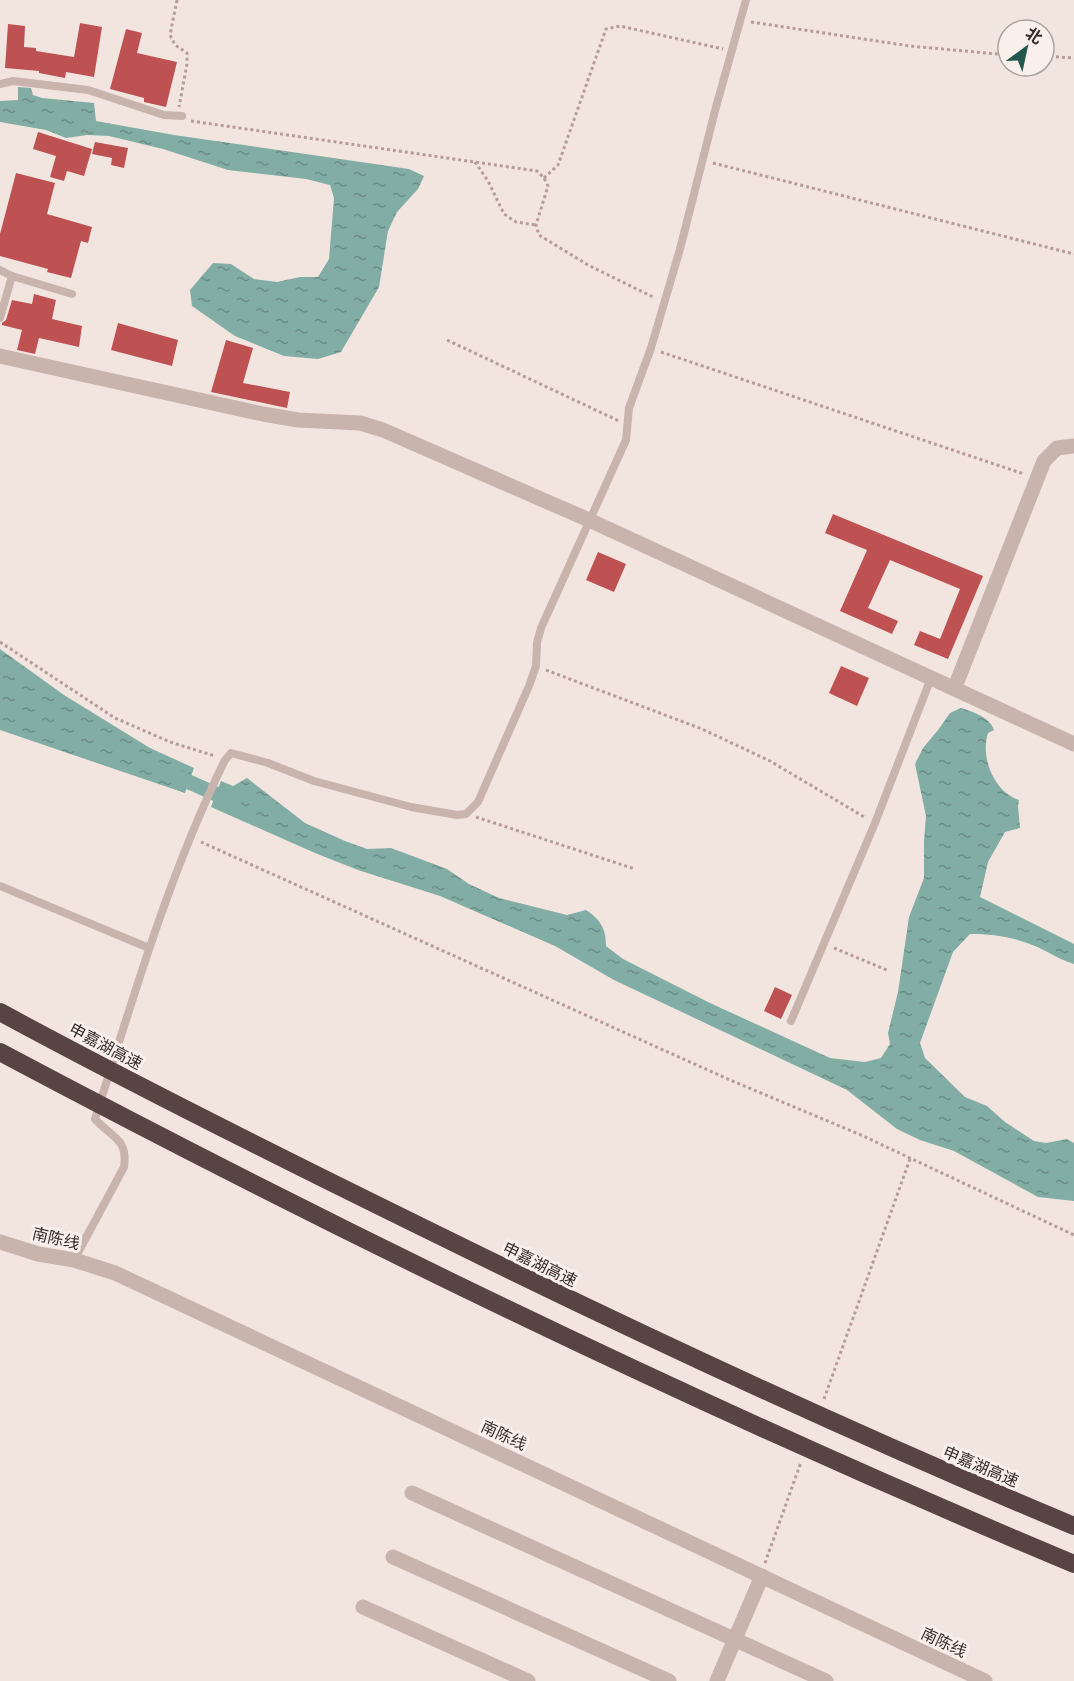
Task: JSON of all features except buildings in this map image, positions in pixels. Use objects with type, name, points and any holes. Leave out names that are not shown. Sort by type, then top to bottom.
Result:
[{"type":"highway","name":"申嘉湖高速","points":[[0,1012],[265,1150],[589,1310],[852,1431],[1074,1526]]},
{"type":"highway","points":[[0,1052],[250,1183],[614,1360],[861,1473],[1074,1564]]},
{"type":"street","points":[[0,356],[263,414],[298,420],[360,423],[383,430],[589,520],[777,609],[955,687],[1074,744]]},
{"type":"street","points":[[955,687],[1044,461],[1057,448],[1074,446]]},
{"type":"street","name":"南陈线","points":[[0,1242],[38,1254],[74,1260],[116,1274],[985,1681]]},
{"type":"street","points":[[412,1493],[826,1681]]},
{"type":"street","points":[[393,1557],[669,1681]]},
{"type":"street","points":[[717,1681],[762,1576]]},
{"type":"street","points":[[363,1607],[528,1681]]},
{"type":"lane","points":[[74,1260],[123,1167],[125,1155],[122,1143],[95,1119],[150,948],[203,806],[225,760],[231,753],[246,756],[314,782],[411,807],[457,815],[466,814],[478,802],[485,789],[536,666],[537,643],[542,628],[626,440],[629,408],[651,348],[746,0]]},
{"type":"lane","points":[[0,84],[13,81],[88,90],[164,115],[182,116]]},
{"type":"lane","points":[[0,270],[12,276],[72,294]]},
{"type":"lane","points":[[0,318],[12,276]]},
{"type":"lane","points":[[792,1021],[875,823],[931,677]]},
{"type":"lane","points":[[0,886],[150,948]]},
{"type":"path","points":[[177,0],[170,35],[175,45],[187,53],[178,112],[186,120],[204,125],[537,171],[548,186],[536,225],[539,235],[588,265],[664,302]]},
{"type":"path","points":[[740,21],[910,46],[996,54]]},
{"type":"path","points":[[544,178],[558,165],[606,29],[620,26],[732,50]]},
{"type":"path","points":[[1056,57],[1074,58]]},
{"type":"path","points":[[703,160],[1074,254]]},
{"type":"path","points":[[475,162],[488,181],[504,214],[516,222],[536,225]]},
{"type":"path","points":[[447,340],[627,426]]},
{"type":"path","points":[[651,348],[1038,478]]},
{"type":"path","points":[[0,642],[114,718],[170,742],[225,760]]},
{"type":"path","points":[[536,666],[702,729],[770,761],[875,823]]},
{"type":"path","points":[[466,814],[635,869]]},
{"type":"path","points":[[191,838],[730,1080],[861,1135],[1074,1235]]},
{"type":"path","points":[[824,944],[889,970]]},
{"type":"path","points":[[822,1405],[910,1159]]},
{"type":"path","points":[[762,1576],[766,1555],[802,1459]]},
{"type":"water","points":[[18,87],[31,88],[33,95],[42,98],[94,103],[96,121],[174,135],[409,169],[424,176],[418,189],[397,212],[388,231],[379,287],[341,352],[318,359],[284,356],[235,336],[192,306],[190,290],[213,263],[231,264],[254,279],[277,282],[300,277],[318,277],[329,259],[334,198],[330,185],[306,179],[228,170],[163,149],[109,136],[87,135],[66,138],[46,130],[0,122],[0,101],[18,100]]},
{"type":"water","points":[[0,649],[64,695],[150,748],[194,768],[185,793],[0,730]]},
{"type":"water","points":[[961,708],[980,716],[992,725],[994,730],[988,733],[986,742],[991,772],[1002,790],[1019,800],[1020,828],[1005,832],[988,862],[980,897],[1074,944],[1074,964],[1019,940],[995,935],[970,934],[953,952],[920,1043],[925,1058],[965,1097],[987,1106],[1005,1122],[1034,1141],[1046,1143],[1067,1139],[1074,1143],[1074,1201],[1038,1197],[954,1151],[920,1140],[897,1129],[847,1090],[614,980],[555,946],[440,896],[358,870],[315,853],[211,807],[221,781],[233,786],[247,778],[305,823],[345,841],[367,849],[391,848],[447,869],[469,884],[499,898],[567,915],[586,910],[602,925],[606,946],[623,959],[710,1003],[830,1058],[865,1062],[881,1058],[890,1044],[888,1033],[898,992],[909,917],[924,878],[926,816],[915,764],[923,748],[950,713]]},
{"type":"waterway","points":[[171,774],[234,802]]}]
